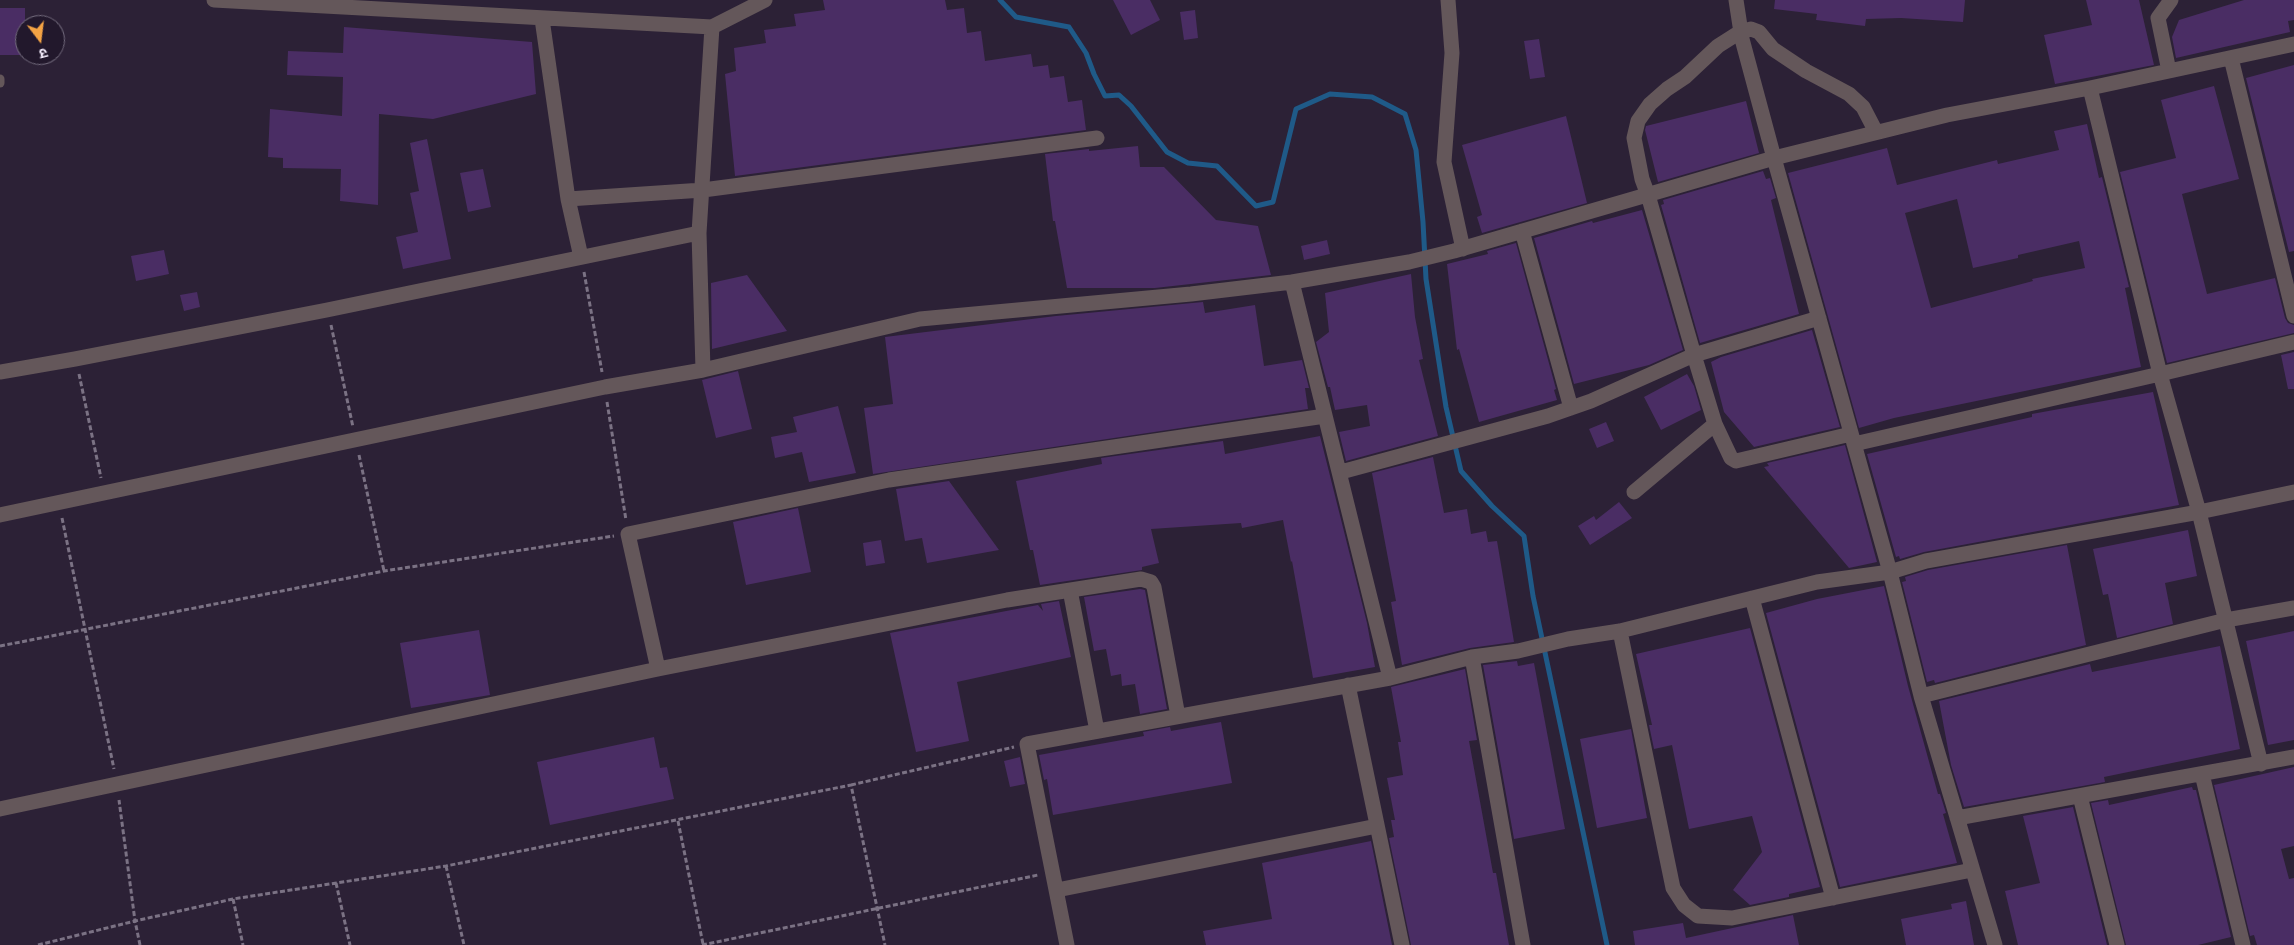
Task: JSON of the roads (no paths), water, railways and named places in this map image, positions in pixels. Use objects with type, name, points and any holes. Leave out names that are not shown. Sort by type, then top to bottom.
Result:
[{"type":"street","points":[[214,0],[712,27],[764,0]]},
{"type":"street","points":[[1448,0],[1452,53],[1444,162],[1459,250]]},
{"type":"street","points":[[1736,0],[1740,32],[1890,572],[1921,696],[1995,945]]},
{"type":"street","points":[[2169,71],[2158,18],[2171,0]]},
{"type":"street","points":[[542,19],[568,199],[581,257]]},
{"type":"street","points":[[703,370],[699,233],[712,27]]},
{"type":"street","points":[[1876,132],[1863,107],[1849,94],[1806,71],[1773,49],[1759,32],[1751,29],[1740,32],[1718,46],[1685,77],[1667,88],[1650,104],[1638,121],[1634,138],[1636,156],[1715,424],[1731,458],[1736,461],[1853,439],[2160,374],[2294,342]]},
{"type":"street","points":[[0,515],[605,387],[703,370],[920,319],[1191,294],[1292,282],[1409,262],[1459,250],[1774,158],[1876,132],[1947,115],[2090,88],[2294,44]]},
{"type":"street","points":[[2231,58],[2294,316]]},
{"type":"street","points":[[2090,88],[2160,374],[2199,512],[2261,764]]},
{"type":"street","points":[[568,199],[703,190],[1097,138]]},
{"type":"street","points":[[1522,232],[1571,408]]},
{"type":"street","points":[[0,372],[327,310],[699,233]]},
{"type":"street","points":[[1292,282],[1325,416],[1341,472],[1390,678]]},
{"type":"street","points":[[1341,472],[1472,438],[1571,408],[1694,355],[1819,318]]},
{"type":"street","points":[[658,669],[628,534],[889,480],[1325,416]]},
{"type":"street","points":[[1634,492],[1715,424]]},
{"type":"street","points":[[1067,945],[1027,744],[1390,678],[1472,657],[1518,651],[1568,639],[1620,631],[1818,582],[1890,572],[1926,561],[2199,512],[2294,492]]},
{"type":"street","points":[[0,809],[658,669],[1007,600],[1141,579],[1151,582],[1154,587],[1178,716]]},
{"type":"street","points":[[1070,590],[1097,731]]},
{"type":"street","points":[[1752,598],[1833,898]]},
{"type":"street","points":[[1921,696],[2226,620],[2294,608]]},
{"type":"street","points":[[1620,631],[1673,888],[1684,904],[1698,916],[1732,918],[1972,870]]},
{"type":"street","points":[[1472,657],[1523,945]]},
{"type":"street","points":[[1348,686],[1402,945]]},
{"type":"street","points":[[1957,818],[2294,757]]},
{"type":"street","points":[[2202,774],[2243,945]]},
{"type":"street","points":[[2080,796],[2117,945]]},
{"type":"street","points":[[1057,890],[1377,826]]},
{"type":"waterway","points":[[1000,0],[1016,17],[1069,27],[1086,53],[1105,96],[1119,95],[1131,106],[1167,152],[1188,163],[1217,166],[1256,206],[1273,202],[1296,109],[1330,94],[1372,97],[1405,114],[1416,150],[1426,279],[1446,407],[1461,471],[1492,506],[1524,536],[1533,596],[1607,945]]}]
